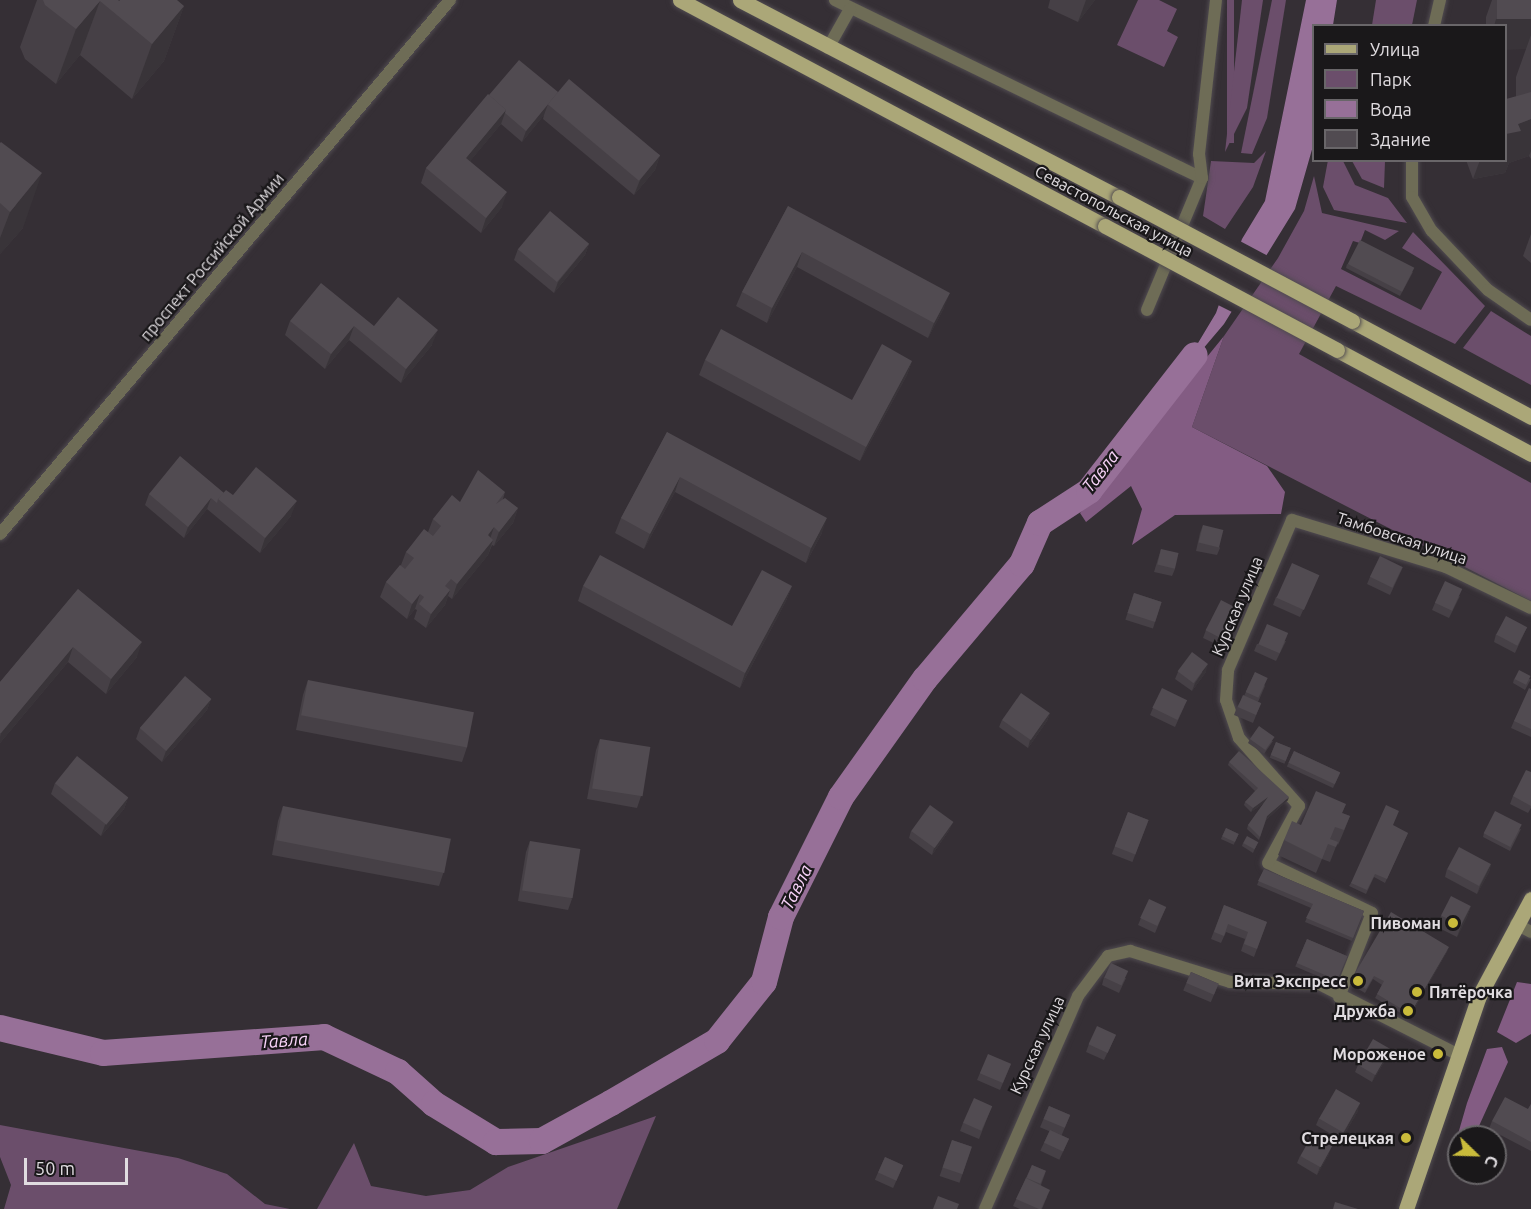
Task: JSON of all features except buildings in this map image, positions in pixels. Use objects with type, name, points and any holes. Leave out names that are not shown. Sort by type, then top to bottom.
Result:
[{"type":"main road","name":"Севастопольская улица","points":[[680,0],[1531,454]]},
{"type":"main road","name":"Севастопольская улица","points":[[740,0],[828,48],[1119,197],[1531,417]]},
{"type":"main road","points":[[1406,1209],[1457,1054],[1516,924],[1531,899]]},
{"type":"street","name":"проспект Российской Армии","points":[[0,534],[450,0]]},
{"type":"street","points":[[835,0],[1202,178]]},
{"type":"street","points":[[1147,310],[1202,178],[1199,154],[1216,0]]},
{"type":"street","points":[[1434,24],[1440,0]]},
{"type":"street","points":[[828,48],[850,9]]},
{"type":"street","points":[[1412,162],[1412,197],[1432,231],[1488,290],[1531,320]]},
{"type":"street","name":"Тамбовская улица","points":[[1292,520],[1446,567],[1531,608]]},
{"type":"street","name":"Курская улица","points":[[1292,520],[1227,670],[1226,700],[1239,738],[1299,806],[1268,863],[1372,913],[1339,997]]},
{"type":"street","points":[[1516,924],[1531,932]]},
{"type":"street","name":"Курская улица","points":[[985,1209],[1078,996],[1108,956],[1130,951],[1230,982],[1319,984],[1339,997],[1457,1054]]},
{"type":"green space","points":[[1138,0],[1159,0],[1177,9],[1167,31],[1178,37],[1164,67],[1117,45]]},
{"type":"green space","points":[[1227,0],[1234,0],[1234,143],[1227,143]]},
{"type":"green space","points":[[1242,0],[1263,0],[1247,108],[1225,152]]},
{"type":"green space","points":[[1272,0],[1286,0],[1267,118],[1252,154],[1241,153]]},
{"type":"green space","points":[[1376,0],[1417,0],[1412,24],[1372,24]]},
{"type":"green space","points":[[1266,151],[1253,187],[1225,229],[1203,216],[1211,161],[1254,163]]},
{"type":"green space","points":[[1328,162],[1344,162],[1355,185],[1388,198],[1407,223],[1334,210],[1323,187]]},
{"type":"green space","points":[[1353,162],[1385,162],[1384,188],[1362,179]]},
{"type":"green space","points":[[1314,176],[1322,213],[1399,231],[1385,240],[1365,230],[1360,243],[1353,241],[1341,269],[1421,310],[1442,272],[1402,248],[1413,232],[1485,306],[1455,344],[1336,286],[1299,354],[1531,483],[1531,601],[1192,427],[1224,336],[1278,258],[1304,211]]},
{"type":"green space","points":[[1491,311],[1531,336],[1531,385],[1463,348]]},
{"type":"green space","points":[[656,1116],[617,1209],[317,1209],[354,1143],[371,1186],[426,1196],[470,1190],[508,1167]]},
{"type":"green space","points":[[0,1125],[178,1158],[227,1174],[265,1204],[290,1209],[4,1209],[11,1185],[0,1157]]},
{"type":"shaded area","points":[[1224,336],[1192,427],[1267,466],[1285,492],[1281,514],[1175,515],[1132,545],[1142,509],[1131,486],[1086,522],[1080,513]]},
{"type":"shaded area","points":[[1517,982],[1531,984],[1531,1034],[1516,1043],[1497,1032]]},
{"type":"shaded area","points":[[1502,1047],[1508,1062],[1479,1125],[1461,1125],[1467,1103],[1487,1049]]},
{"type":"water","points":[[1306,0],[1337,0],[1333,24],[1312,24],[1312,150],[1295,209],[1224,324],[1174,383],[1216,313],[1242,239],[1265,201]]},
{"type":"pier","points":[[1238,240],[1270,257],[1234,313],[1216,304]]},
{"type":"waterway","name":"Тавла","points":[[0,1028],[103,1053],[324,1037],[398,1072],[434,1104],[496,1142],[542,1141],[611,1103],[717,1041],[764,982],[781,917],[841,797],[925,679],[1022,564],[1040,523],[1089,491],[1195,355]]},
{"type":"place","name":"Пивоман","points":[[1453,923]]},
{"type":"place","name":"Вита Экспресс","points":[[1358,981]]},
{"type":"place","name":"Пятёрочка","points":[[1417,992]]},
{"type":"place","name":"Дружба","points":[[1408,1011]]},
{"type":"place","name":"Мороженое","points":[[1438,1054]]},
{"type":"place","name":"Стрелецкая","points":[[1406,1138]]}]
